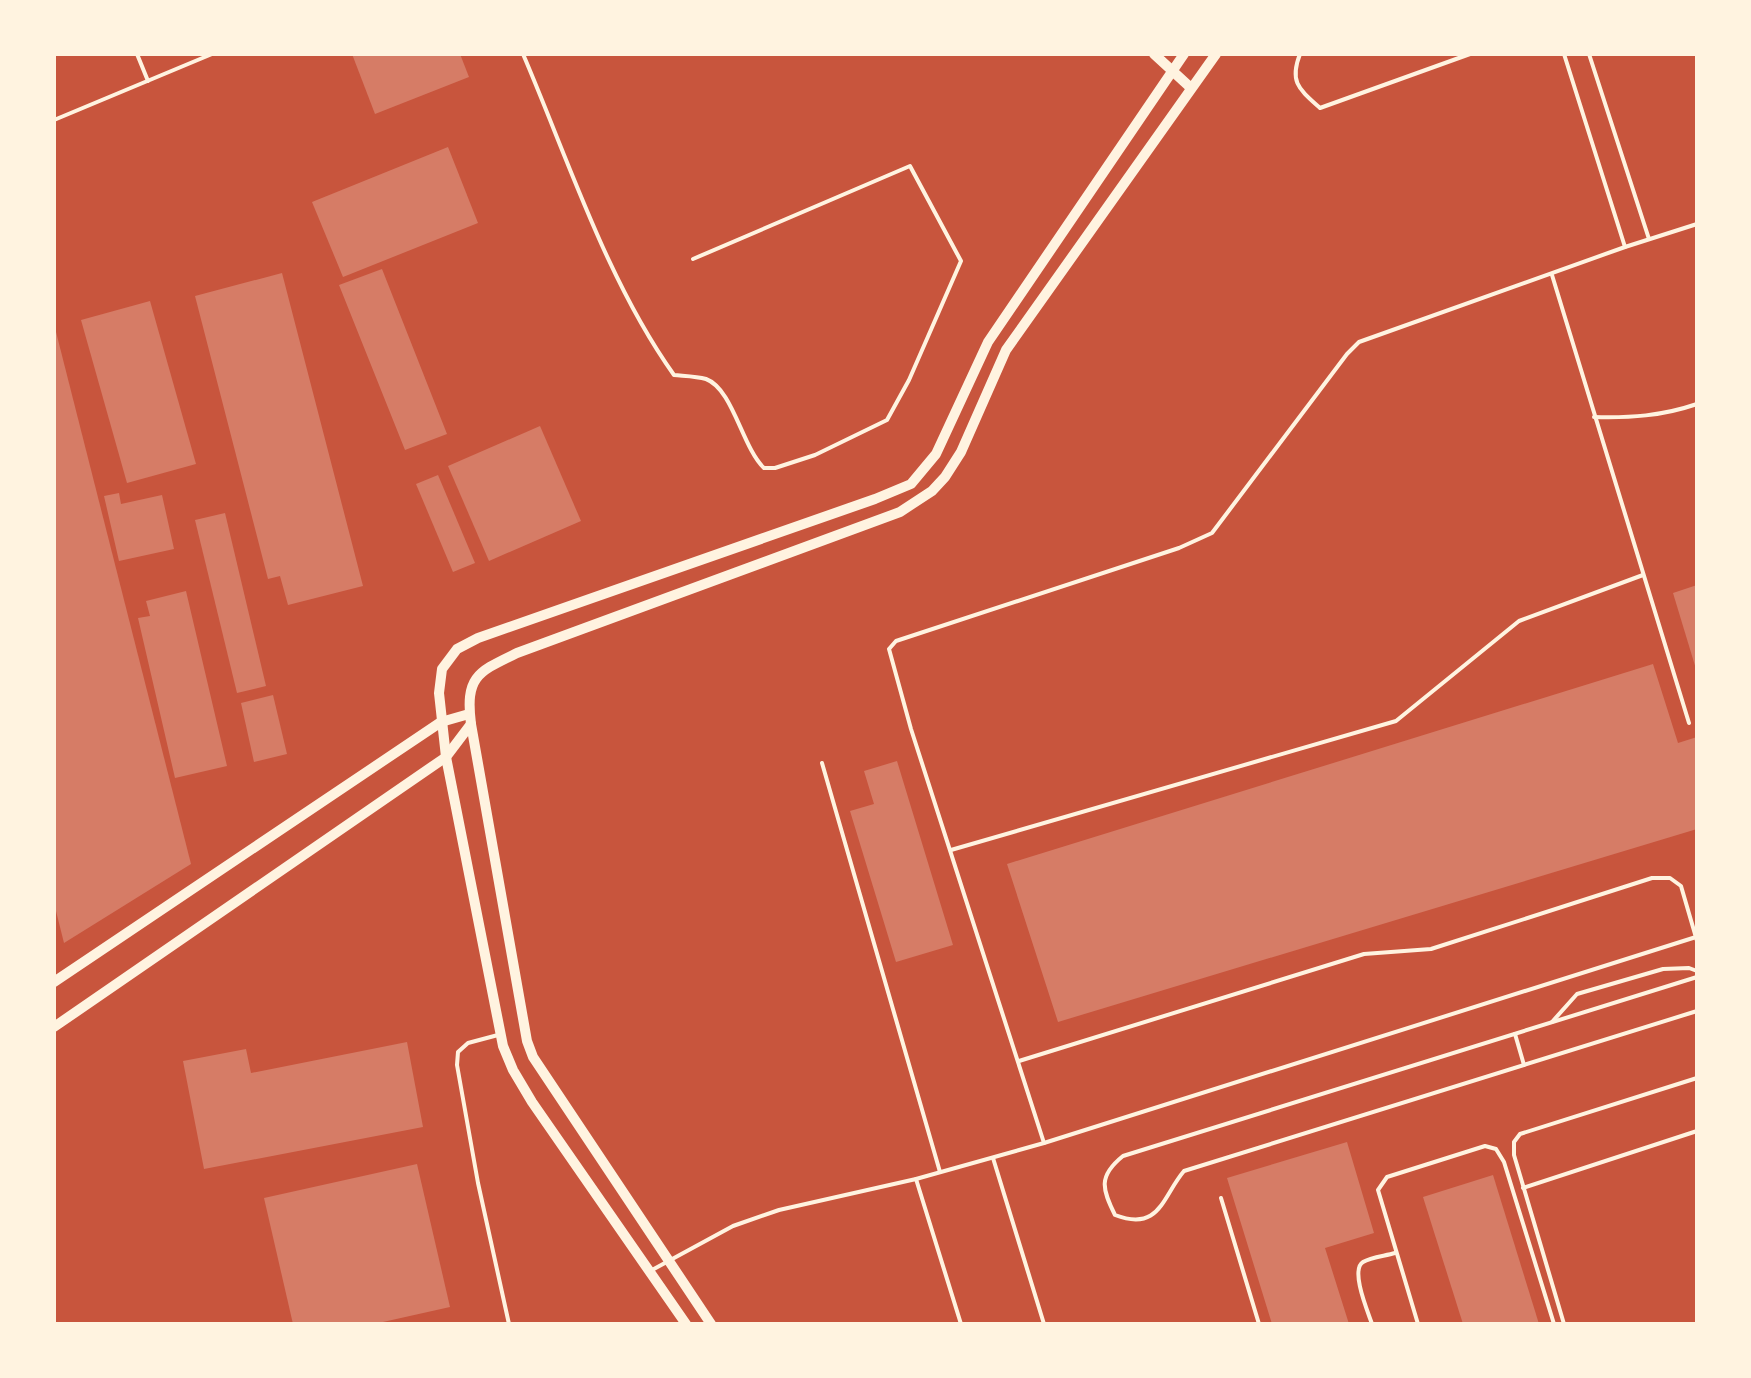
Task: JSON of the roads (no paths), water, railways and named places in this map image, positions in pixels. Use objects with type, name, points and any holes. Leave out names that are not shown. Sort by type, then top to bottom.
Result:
[{"type":"street","points":[[1154,54],[1191,88]]},
{"type":"street","points":[[686,1324],[513,1070],[500,1034],[446,757],[439,693],[442,669],[457,649],[478,638],[911,484],[936,454],[988,342],[1184,54]]},
{"type":"street","points":[[711,1324],[533,1057],[527,1041],[470,719],[470,691],[480,671],[517,653],[900,512],[932,491],[961,452],[1006,350],[1216,54]]},
{"type":"street","points":[[54,982],[441,722],[470,719]]},
{"type":"street","points":[[54,1027],[446,757],[470,719]]},
{"type":"lane","points":[[137,54],[148,81]]},
{"type":"lane","points":[[54,120],[212,54]]},
{"type":"lane","points":[[523,54],[600,240],[660,355],[674,375],[708,379],[718,389],[726,398],[753,457],[764,468],[775,468],[815,455],[887,420],[909,380],[961,261],[910,166],[693,259]]},
{"type":"lane","points":[[1300,54],[1294,70],[1299,88],[1320,108],[1470,54]]},
{"type":"lane","points":[[1564,54],[1625,247]]},
{"type":"lane","points":[[1589,54],[1649,239]]},
{"type":"lane","points":[[1044,1143],[911,729],[889,649],[896,641],[1179,548],[1212,533],[1359,342],[1697,224]]},
{"type":"lane","points":[[1552,275],[1689,723]]},
{"type":"lane","points":[[1594,417],[1631,418],[1667,414],[1697,404]]},
{"type":"lane","points":[[951,850],[1396,721],[1519,621],[1643,575]]},
{"type":"lane","points":[[822,763],[940,1172]]},
{"type":"lane","points":[[651,1271],[733,1226],[779,1210],[916,1179],[1044,1143],[1696,939],[1681,886],[1670,878],[1652,878],[1431,949],[1364,954],[1019,1061]]},
{"type":"lane","points":[[1551,1023],[1577,994],[1663,969],[1689,968],[1697,971]]},
{"type":"lane","points":[[1697,977],[1123,1156],[1110,1167],[1104,1180],[1106,1198],[1115,1215],[1130,1221],[1150,1216],[1165,1205],[1173,1184],[1184,1171],[1697,1011]]},
{"type":"lane","points":[[500,1034],[468,1043],[458,1052],[457,1065],[478,1183],[509,1324]]},
{"type":"lane","points":[[1515,1034],[1524,1065]]},
{"type":"lane","points":[[1564,1324],[1523,1188],[1514,1155],[1514,1142],[1520,1134],[1697,1078]]},
{"type":"lane","points":[[1523,1188],[1697,1131]]},
{"type":"lane","points":[[1418,1324],[1378,1190],[1387,1177],[1485,1146],[1496,1149],[1504,1162],[1554,1324]]},
{"type":"lane","points":[[993,1157],[1044,1324]]},
{"type":"lane","points":[[916,1179],[961,1324]]},
{"type":"lane","points":[[1221,1198],[1259,1324]]},
{"type":"lane","points":[[1372,1324],[1357,1276],[1358,1267],[1363,1262],[1395,1253]]}]
